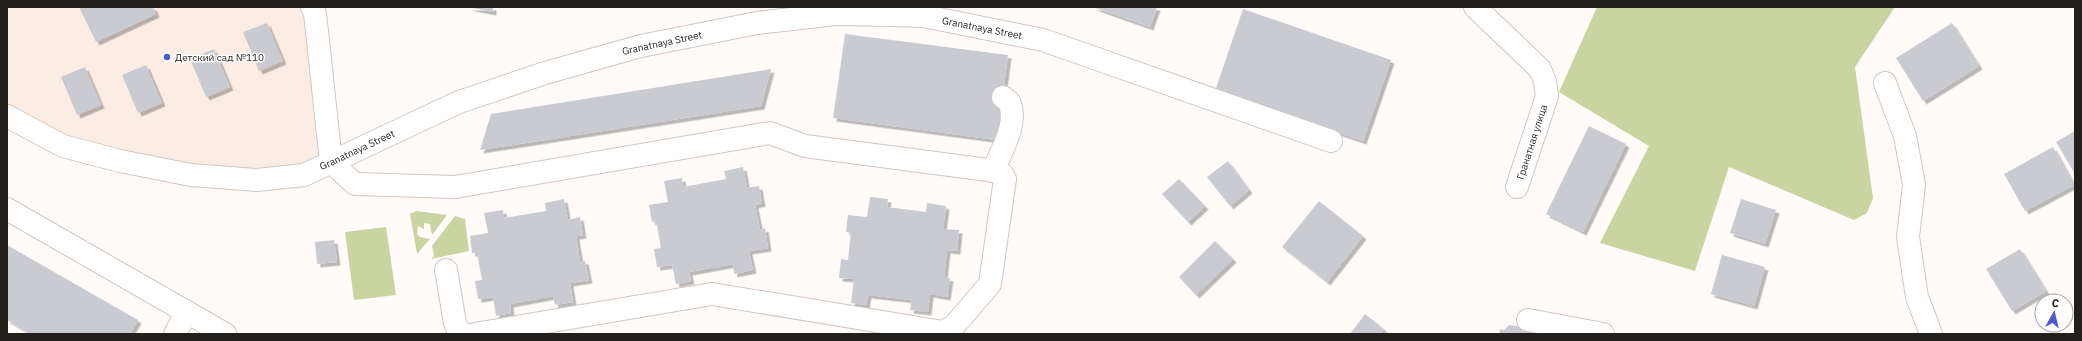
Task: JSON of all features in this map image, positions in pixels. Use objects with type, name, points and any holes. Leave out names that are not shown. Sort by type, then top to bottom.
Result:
[{"type":"street","points":[[312,7],[315,13],[322,67],[331,162],[355,184],[455,187],[770,133],[805,146],[993,171],[1002,174],[1005,179],[990,284],[954,326],[943,332],[712,294],[475,334]]},
{"type":"street","name":"Гранатная улица","points":[[1475,7],[1540,69],[1545,82],[1547,96],[1517,187]]},
{"type":"street","name":"Granatnaya Street","points":[[7,116],[62,146],[120,161],[191,175],[257,180],[304,175],[459,102],[545,73],[641,46],[757,23],[836,14],[896,11],[1043,40],[1331,141]]},
{"type":"street","points":[[1885,82],[1905,136],[1911,164],[1914,185],[1908,237],[1917,297],[1931,334]]},
{"type":"street","points":[[993,171],[1010,132],[1012,115],[1009,102],[1002,97]]},
{"type":"street","points":[[7,209],[225,334]]},
{"type":"street","points":[[446,270],[455,323],[458,330],[464,334]]},
{"type":"street","points":[[175,334],[187,312]]},
{"type":"street","points":[[1528,320],[1603,334]]},
{"type":"shaded area","name":"Детский сад №110","points":[[7,7],[322,7],[336,157],[254,174],[171,164],[94,145],[18,114],[7,105]]},
{"type":"green space","points":[[1597,7],[1895,7],[1855,67],[1873,198],[1867,213],[1854,220],[1729,167],[1695,271],[1600,243],[1649,146],[1559,92]]},
{"type":"green space","points":[[417,211],[447,215],[432,235],[430,224],[424,223],[424,229],[418,226],[417,234],[420,237],[430,239],[417,254],[410,214]]},
{"type":"green space","points":[[455,216],[465,219],[469,251],[431,259],[434,256],[432,246]]},
{"type":"green space","points":[[386,227],[396,295],[354,300],[345,232]]},
{"type":"building","points":[[79,7],[153,7],[156,14],[96,42]]},
{"type":"building","points":[[467,7],[493,7],[493,12]]},
{"type":"building","points":[[1093,7],[1157,7],[1150,27]]},
{"type":"building","points":[[1243,9],[1391,60],[1363,141],[1215,91]]},
{"type":"building","points":[[267,23],[283,61],[259,71],[243,32]]},
{"type":"building","points":[[1952,23],[1979,66],[1923,101],[1896,58]]},
{"type":"building","points":[[845,34],[1008,55],[997,140],[833,118]]},
{"type":"building","points":[[214,49],[230,87],[206,97],[190,59]]},
{"type":"building","points":[[146,65],[162,103],[138,113],[122,75]]},
{"type":"building","points":[[85,67],[101,105],[77,115],[61,77]]},
{"type":"building","points":[[771,69],[761,106],[480,150],[491,114]]},
{"type":"building","points":[[1589,126],[1626,144],[1583,232],[1546,214]]},
{"type":"building","points":[[2075,131],[2075,174],[2056,142]]},
{"type":"building","points":[[2053,147],[2074,185],[2025,211],[2004,174]]},
{"type":"building","points":[[1228,161],[1249,190],[1230,206],[1207,177]]},
{"type":"building","points":[[743,167],[747,188],[759,186],[762,203],[755,205],[760,230],[765,228],[768,248],[749,251],[753,270],[734,274],[733,264],[689,272],[691,281],[676,284],[672,265],[657,267],[654,249],[661,248],[656,221],[652,222],[649,205],[668,202],[664,181],[682,178],[683,187],[726,179],[724,171]]},
{"type":"building","points":[[1179,179],[1205,206],[1188,222],[1162,194]]},
{"type":"building","points":[[870,197],[888,199],[887,207],[926,212],[927,203],[946,206],[943,229],[959,230],[957,251],[947,250],[944,277],[950,278],[947,297],[930,294],[928,312],[910,310],[912,300],[868,295],[866,305],[851,303],[854,279],[839,278],[841,259],[848,260],[851,233],[846,232],[848,215],[867,217]]},
{"type":"building","points":[[564,199],[568,220],[580,217],[583,235],[576,236],[580,261],[585,261],[589,280],[570,283],[573,302],[555,305],[553,296],[510,304],[511,313],[496,316],[493,297],[478,299],[475,281],[482,280],[477,253],[472,253],[470,236],[488,233],[484,213],[503,210],[504,218],[546,211],[545,203]]},
{"type":"building","points":[[1741,199],[1776,210],[1765,244],[1730,233]]},
{"type":"building","points":[[1319,201],[1363,236],[1327,282],[1282,247]]},
{"type":"building","points":[[334,240],[337,262],[317,264],[315,242]]},
{"type":"building","points":[[1215,241],[1233,259],[1196,295],[1179,277]]},
{"type":"building","points":[[7,245],[138,320],[130,334],[31,334],[7,320]]},
{"type":"building","points":[[2020,249],[2046,291],[2043,293],[2034,293],[2034,298],[2012,311],[1986,269]]},
{"type":"building","points":[[1722,255],[1765,267],[1754,306],[1711,294]]},
{"type":"building","points":[[1365,314],[1384,329],[1380,334],[1350,334]]},
{"type":"building","points":[[1509,325],[1558,334],[1499,334],[1500,329],[1504,330]]},
{"type":"place","name":"Детский сад №110","points":[[167,57]]}]
